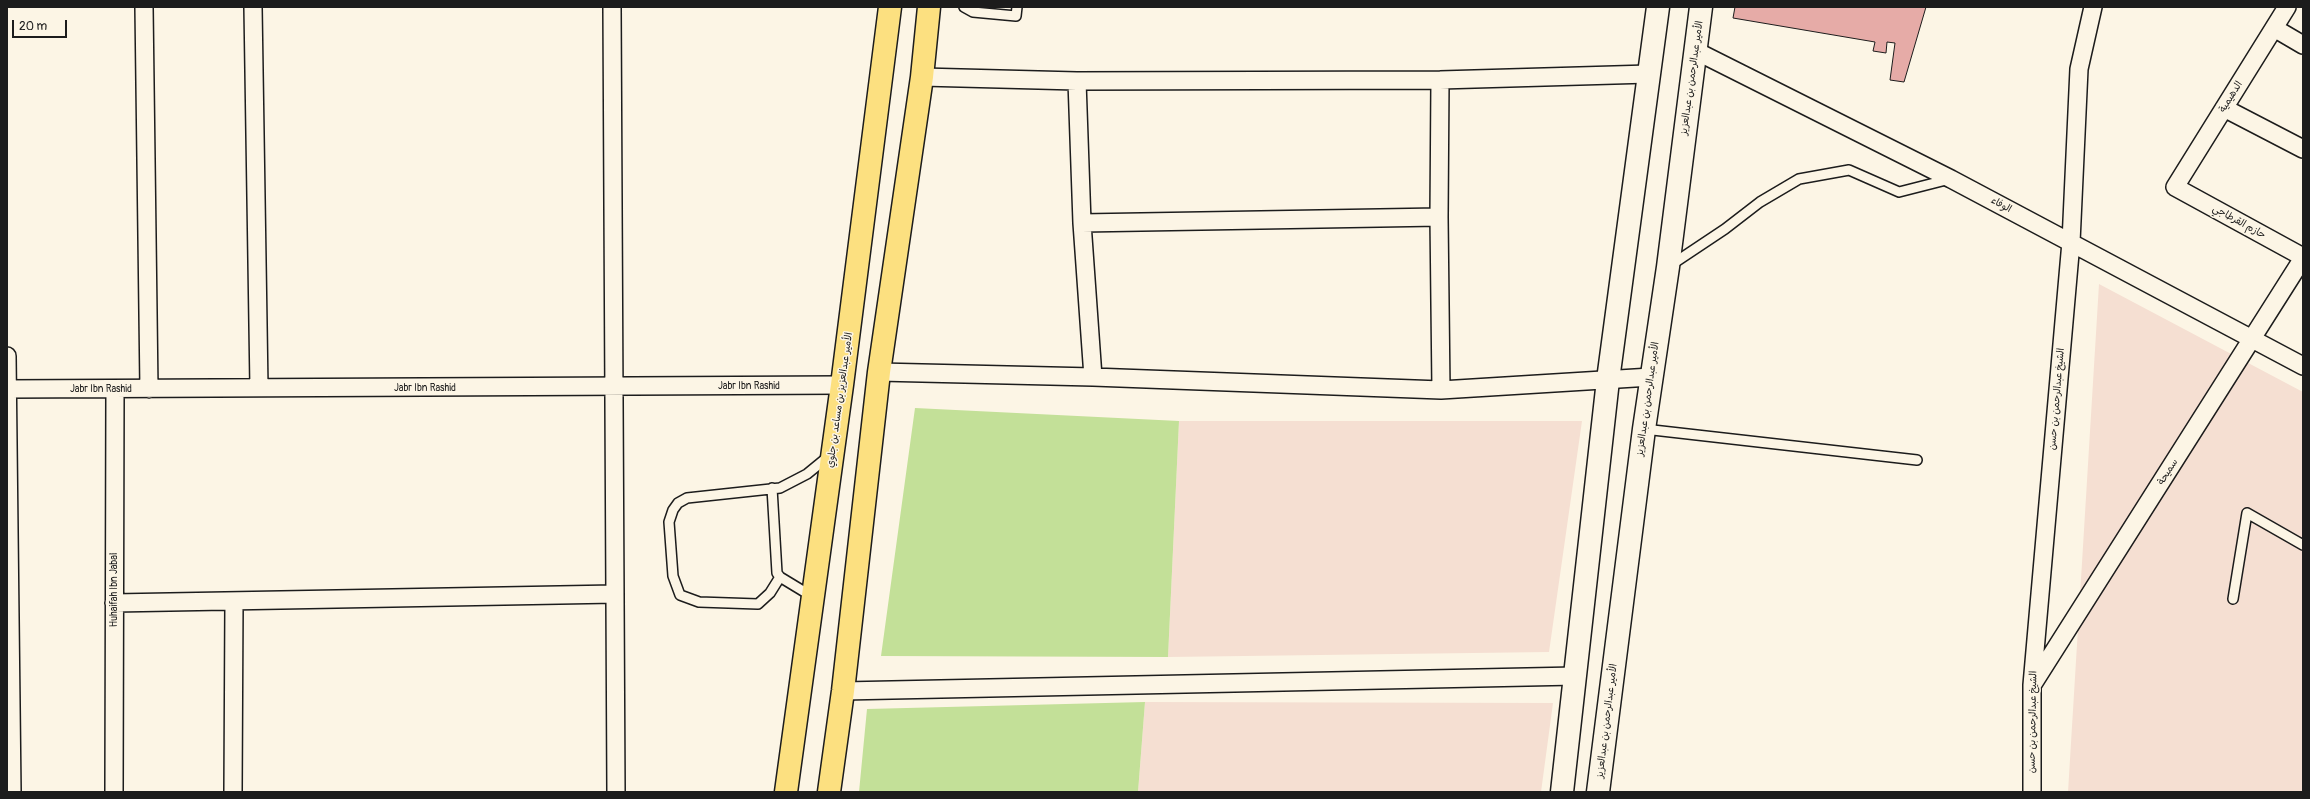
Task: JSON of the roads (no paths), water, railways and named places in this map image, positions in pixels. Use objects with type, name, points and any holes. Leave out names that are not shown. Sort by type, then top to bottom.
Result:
[{"type":"main road","name":"الأمير عبدالعزيز بن مساعد بن جلوي","points":[[786,792],[842,385],[890,7]]},
{"type":"main road","points":[[829,792],[843,691],[879,372],[922,78],[929,7]]},
{"type":"street","points":[[144,7],[149,389]]},
{"type":"street","points":[[253,7],[259,388]]},
{"type":"street","points":[[612,7],[616,792]]},
{"type":"street","points":[[1562,792],[1608,380],[1658,7]]},
{"type":"street","name":"الأمير عبدالرحمن بن عبدالعزيز","points":[[1598,792],[1644,429],[1668,267],[1701,7]]},
{"type":"street","name":"الشيخ عبدالرحمن بن حسن","points":[[2032,792],[2032,685],[2071,242],[2079,69],[2093,7]]},
{"type":"street","name":"الدهيمية","points":[[2174,187],[2287,7]]},
{"type":"street","points":[[2274,28],[2303,45]]},
{"type":"street","name":"الوفاء","points":[[1696,51],[1951,179],[2303,366]]},
{"type":"street","points":[[922,78],[1077,80],[1440,80],[1649,74]]},
{"type":"street","points":[[1077,80],[1082,223],[1092,377]]},
{"type":"street","points":[[1440,80],[1439,217],[1441,390]]},
{"type":"street","points":[[2224,108],[2303,149]]},
{"type":"street","name":"حازم القرطاجي","points":[[2174,187],[2303,257]]},
{"type":"street","points":[[1082,223],[1439,217]]},
{"type":"street","name":"سميحة","points":[[2032,685],[2303,257]]},
{"type":"street","points":[[7,356],[8,623],[12,792]]},
{"type":"street","points":[[879,372],[1092,377],[1441,390],[1651,377]]},
{"type":"street","name":"Jabr Ibn Rashid","points":[[7,389],[842,385]]},
{"type":"street","name":"Huhaifah Ibn Jabal","points":[[114,792],[115,389]]},
{"type":"street","points":[[114,603],[615,594]]},
{"type":"street","points":[[233,792],[234,601]]},
{"type":"street","points":[[843,691],[1576,676]]},
{"type":"lane","points":[[964,7],[973,12],[1016,16],[1017,7]]},
{"type":"lane","points":[[1668,267],[1725,229],[1760,202],[1799,179],[1849,170],[1899,192],[1951,179]]},
{"type":"lane","points":[[1644,429],[1917,460]]},
{"type":"lane","points":[[780,577],[770,593],[758,604],[699,602],[689,600],[680,595],[673,576],[669,522],[673,510],[678,503],[687,498],[772,488],[794,482],[807,474],[833,452]]},
{"type":"lane","points":[[772,488],[776,569],[780,577],[813,598]]},
{"type":"lane","points":[[2233,599],[2247,513],[2303,545]]}]
